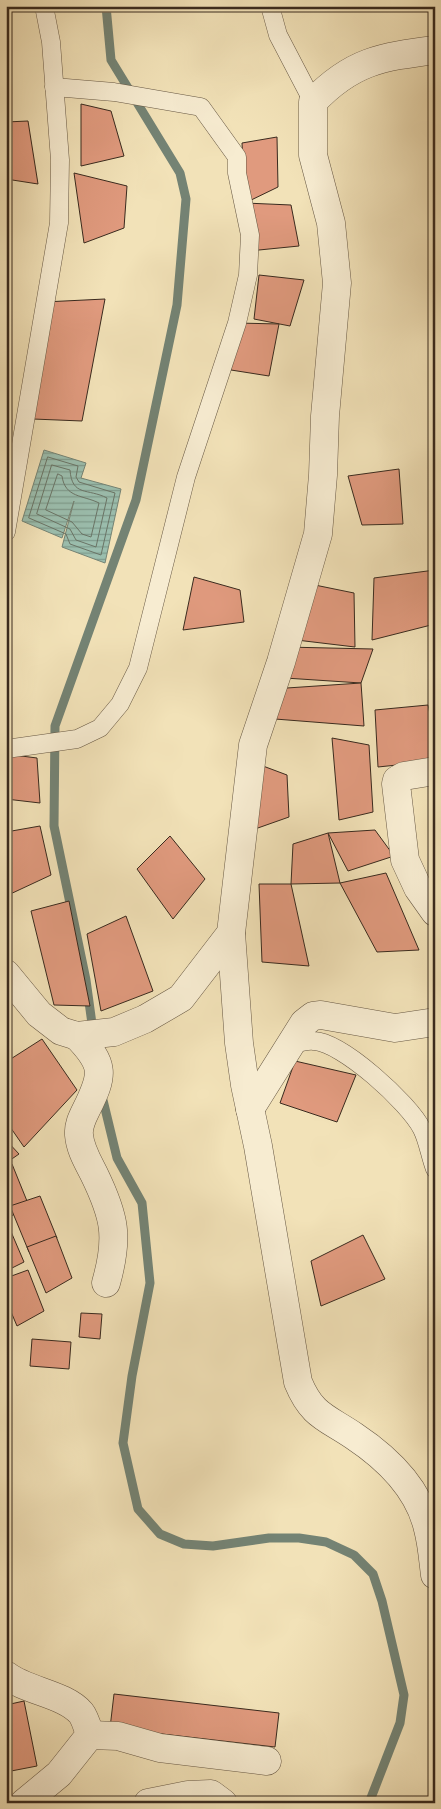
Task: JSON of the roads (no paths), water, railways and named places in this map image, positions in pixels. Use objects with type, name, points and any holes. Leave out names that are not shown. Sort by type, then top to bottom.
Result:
[{"type":"street","points":[[435,50],[381,57],[348,72],[327,87],[313,102],[313,155],[331,223],[337,283],[325,416],[318,534],[281,662],[253,745],[231,933],[239,1043],[298,1382],[306,1402],[320,1416],[355,1436],[390,1464],[413,1493],[428,1528],[435,1575]]},
{"type":"street","points":[[435,771],[404,776],[397,780],[396,784],[405,860],[418,888],[435,912]]},
{"type":"street","points":[[6,974],[39,1014],[61,1031],[77,1036],[114,1032],[145,1019],[181,998],[231,933]]},
{"type":"street","points":[[250,1109],[304,1023],[313,1016],[320,1015],[394,1028],[435,1022]]},
{"type":"street","points":[[77,1036],[94,1054],[99,1065],[97,1084],[81,1121],[79,1134],[82,1148],[106,1199],[115,1230],[113,1258],[106,1283]]},
{"type":"street","points":[[6,1676],[13,1681],[59,1699],[81,1713],[90,1735]]},
{"type":"street","points":[[90,1735],[118,1736],[160,1748],[267,1761]]},
{"type":"street","points":[[24,1803],[59,1774],[90,1735]]},
{"type":"street","points":[[148,1803],[211,1794],[223,1803]]},
{"type":"lane","points":[[6,532],[59,223],[60,160],[51,42],[44,6]]},
{"type":"lane","points":[[270,6],[278,35],[313,102]]},
{"type":"lane","points":[[6,749],[77,739],[100,728],[120,704],[138,668],[186,477],[237,323],[248,275],[250,235],[237,173],[237,157],[201,107],[114,92],[54,87]]},
{"type":"lane","points":[[291,1045],[314,1040],[327,1044],[362,1066],[384,1084],[422,1128],[435,1169]]},
{"type":"water","points":[[44,450],[86,463],[81,478],[121,489],[105,563],[62,547],[74,501],[62,538],[22,521]]},
{"type":"waterway","points":[[93,1031],[86,980],[54,826],[55,726],[136,500],[177,305],[186,199],[180,173],[111,60],[106,6]]},
{"type":"waterway","points":[[102,1096],[117,1158],[142,1203],[150,1283],[132,1376],[123,1443],[138,1509],[160,1534],[184,1544],[213,1546],[269,1538],[299,1538],[326,1542],[354,1555],[373,1574],[382,1601],[404,1695],[400,1723],[369,1803]]}]
